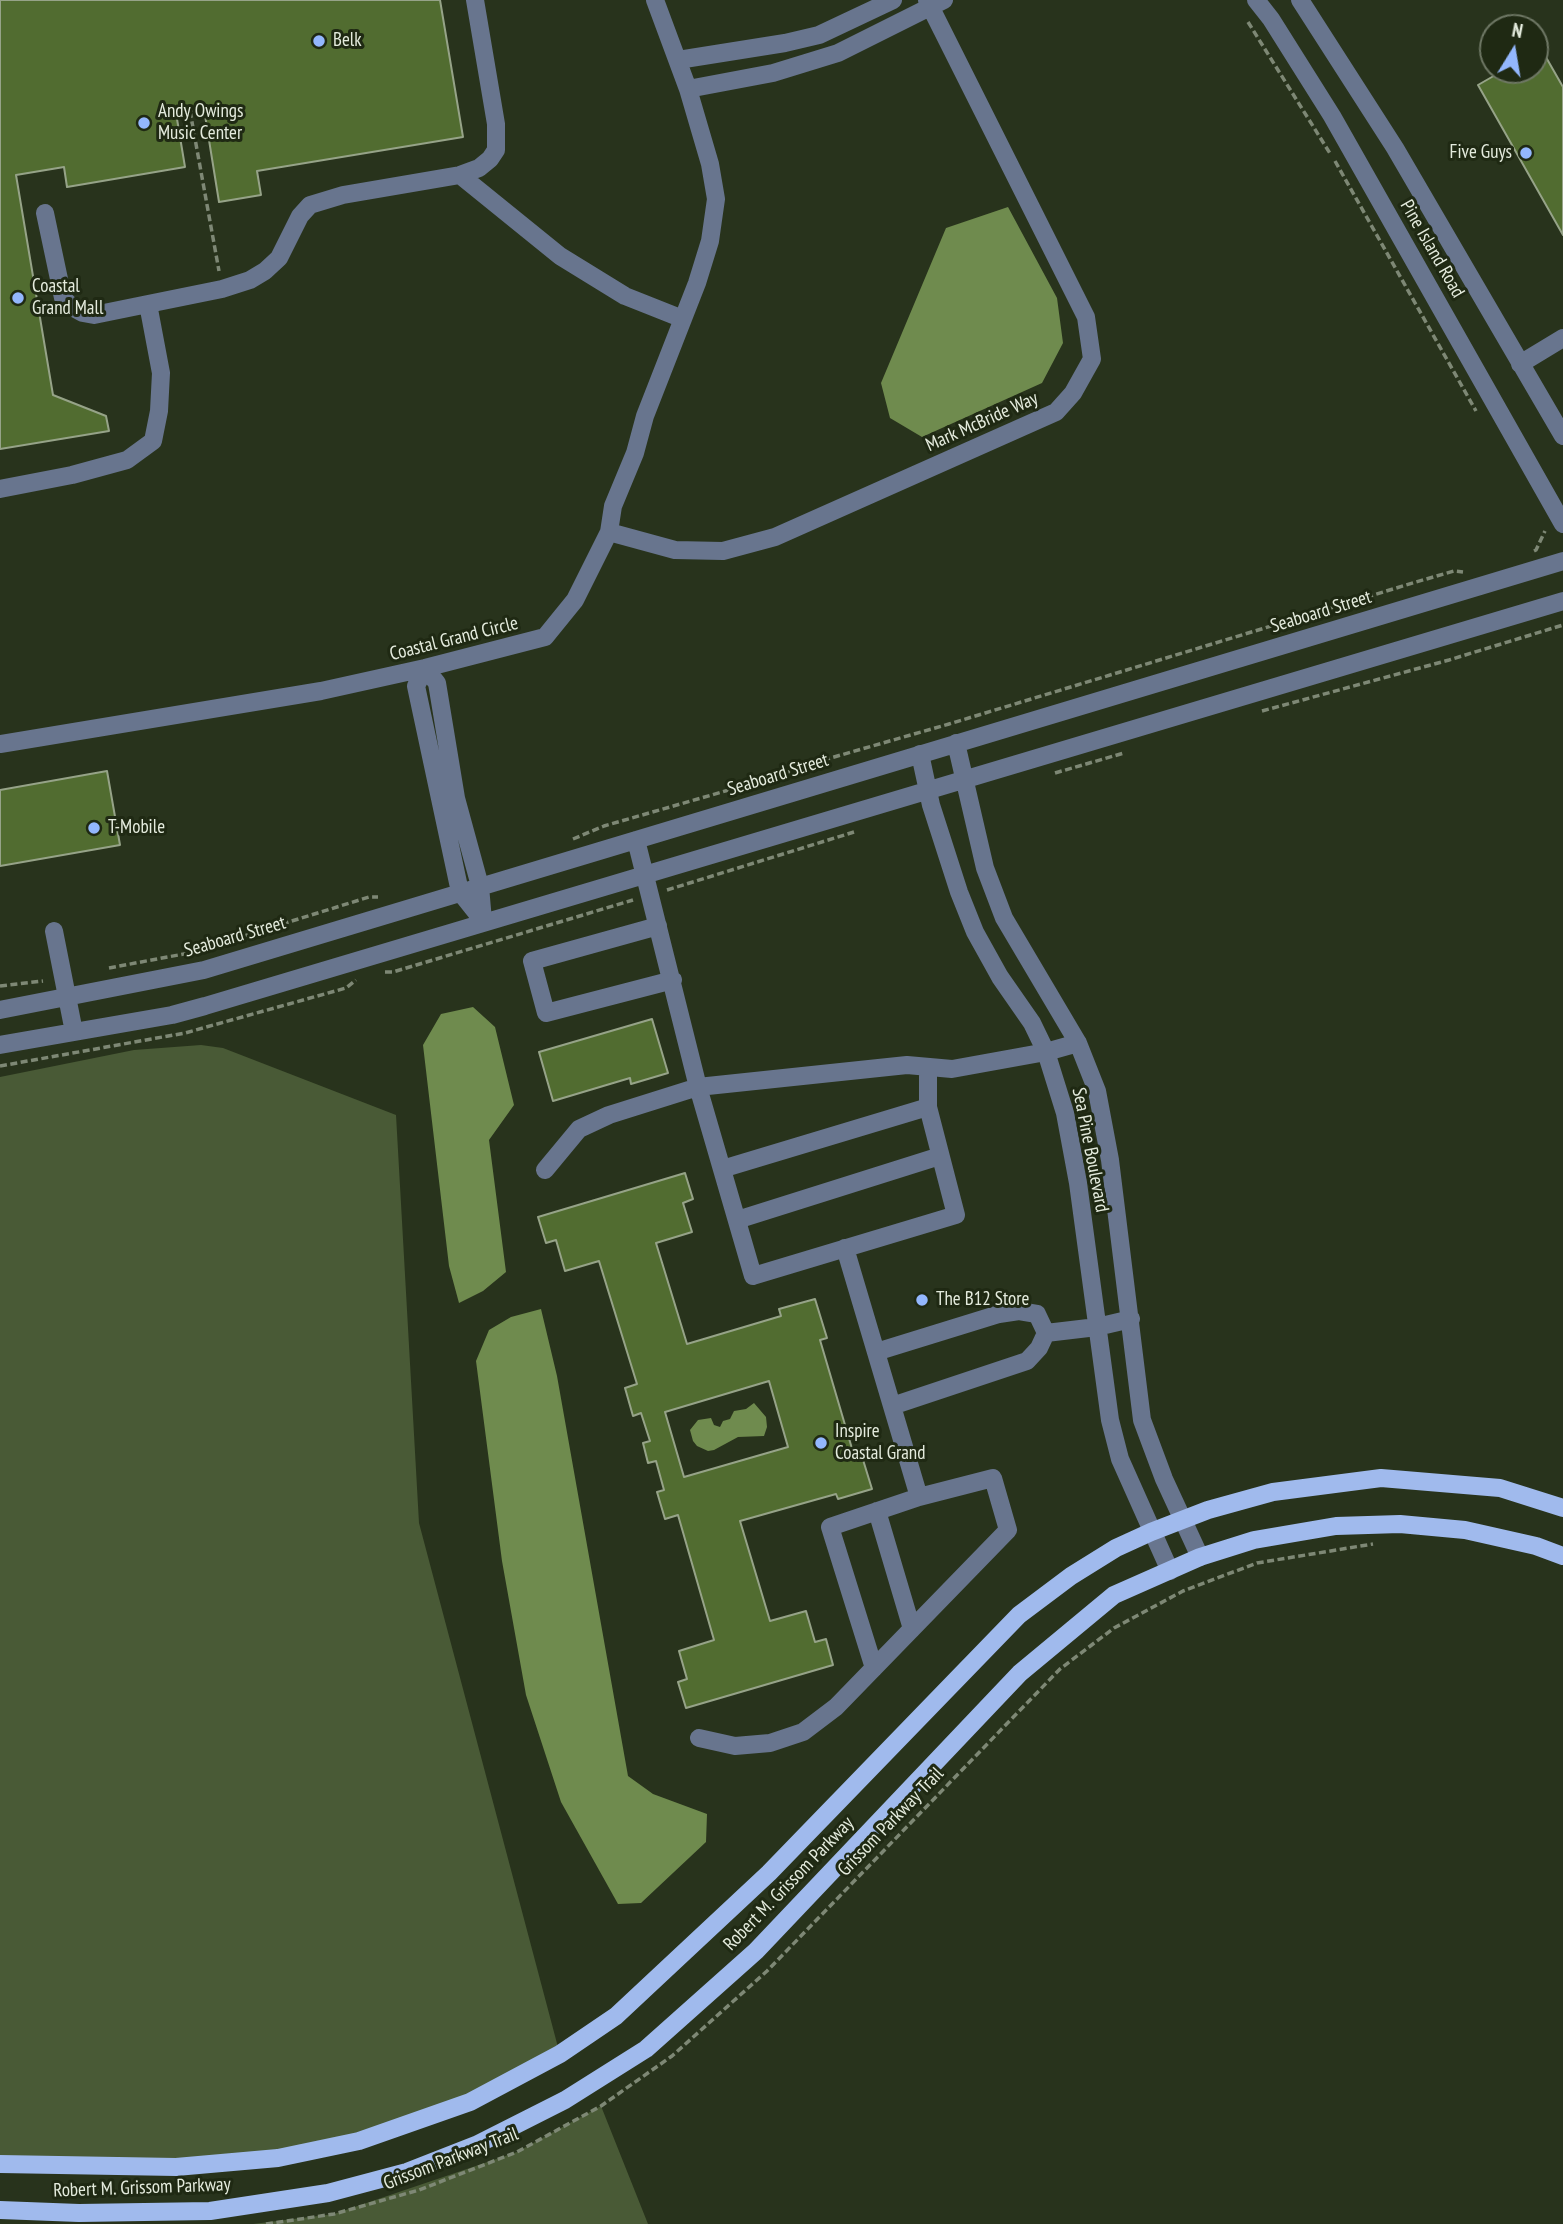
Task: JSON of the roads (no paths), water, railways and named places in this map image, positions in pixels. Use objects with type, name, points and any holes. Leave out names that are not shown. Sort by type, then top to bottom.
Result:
[{"type":"main road","name":"Robert M. Grissom Parkway","points":[[0,2164],[176,2167],[278,2158],[359,2141],[470,2102],[560,2054],[616,2016],[769,1873],[1019,1615],[1071,1576],[1116,1548],[1151,1532],[1208,1510],[1273,1492],[1381,1478],[1500,1488],[1563,1508]]},
{"type":"main road","name":"Robert M. Grissom Parkway","points":[[0,2210],[79,2213],[210,2211],[328,2193],[407,2172],[476,2145],[565,2100],[646,2049],[756,1951],[1020,1673],[1114,1595],[1200,1557],[1254,1540],[1336,1526],[1400,1524],[1465,1530],[1536,1546],[1563,1556]]},
{"type":"street","points":[[45,213],[63,298],[72,307],[93,315],[222,289],[250,280],[279,258],[300,216],[310,205],[343,195],[460,176],[479,168],[496,150],[496,124],[475,0]]},
{"type":"street","name":"Coastal Grand Circle","points":[[0,744],[321,691],[545,637],[575,600],[609,532],[612,506],[635,453],[645,416],[697,284],[710,241],[716,199],[710,164],[688,89],[655,0]]},
{"type":"street","points":[[678,60],[819,35],[893,0]]},
{"type":"street","name":"Pine Island Road","points":[[1256,0],[1271,19],[1332,116],[1563,524]]},
{"type":"street","name":"Pine Island Road","points":[[1300,0],[1395,148],[1563,436]]},
{"type":"street","points":[[688,89],[773,73],[838,53],[934,2]]},
{"type":"street","name":"Mark McBride Way","points":[[609,532],[675,550],[723,551],[775,537],[1056,412],[1073,393],[1092,359],[1086,317],[934,2]]},
{"type":"street","points":[[460,176],[560,256],[625,296],[683,319]]},
{"type":"street","points":[[0,489],[72,475],[127,460],[153,441],[159,411],[161,373],[149,304]]},
{"type":"street","points":[[1520,363],[1563,338]]},
{"type":"street","name":"Seaboard Street","points":[[0,1010],[204,970],[1563,561]]},
{"type":"street","points":[[0,1045],[172,1015],[1563,601]]},
{"type":"street","points":[[425,668],[438,683],[456,798],[480,886],[483,921],[460,892],[416,686],[425,668]]},
{"type":"street","name":"Sea Pine Boulevard","points":[[956,743],[985,868],[1004,918],[1078,1043],[1097,1091],[1110,1160],[1142,1420],[1164,1479],[1200,1557]]},
{"type":"street","name":"Sea Pine Boulevard","points":[[920,754],[959,892],[975,932],[1000,977],[1032,1023],[1046,1052],[1065,1113],[1078,1183],[1110,1420],[1120,1459],[1170,1571]]},
{"type":"street","points":[[636,840],[698,1087],[753,1276],[956,1215],[928,1107],[928,1067]]},
{"type":"street","points":[[658,926],[532,961],[546,1013],[673,980]]},
{"type":"street","points":[[54,931],[74,1032]]},
{"type":"street","points":[[545,1170],[579,1129],[609,1115],[698,1087],[908,1065],[952,1069],[1046,1052],[1078,1043]]},
{"type":"street","points":[[722,1169],[928,1107]]},
{"type":"street","points":[[737,1220],[940,1156]]},
{"type":"street","points":[[845,1248],[919,1497]]},
{"type":"street","points":[[876,1352],[999,1314],[1019,1311],[1037,1314],[1046,1333],[1040,1348],[1027,1361],[892,1406]]},
{"type":"street","points":[[1046,1333],[1097,1327],[1131,1319]]},
{"type":"street","points":[[699,1738],[735,1745],[770,1743],[803,1732],[836,1707],[874,1668],[912,1629],[1008,1530],[993,1478],[919,1497],[830,1527],[874,1668]]},
{"type":"street","points":[[877,1511],[912,1629]]},
{"type":"place","name":"Belk","points":[[319,41]]},
{"type":"place","name":"Andy Owings Music Center","points":[[144,123]]},
{"type":"place","name":"Five Guys","points":[[1526,153]]},
{"type":"place","name":"Coastal Grand Mall","points":[[18,298]]},
{"type":"place","name":"T-Mobile","points":[[94,828]]},
{"type":"place","name":"The B12 Store","points":[[922,1300]]},
{"type":"place","name":"Inspire Coastal Grand","points":[[821,1443]]}]
